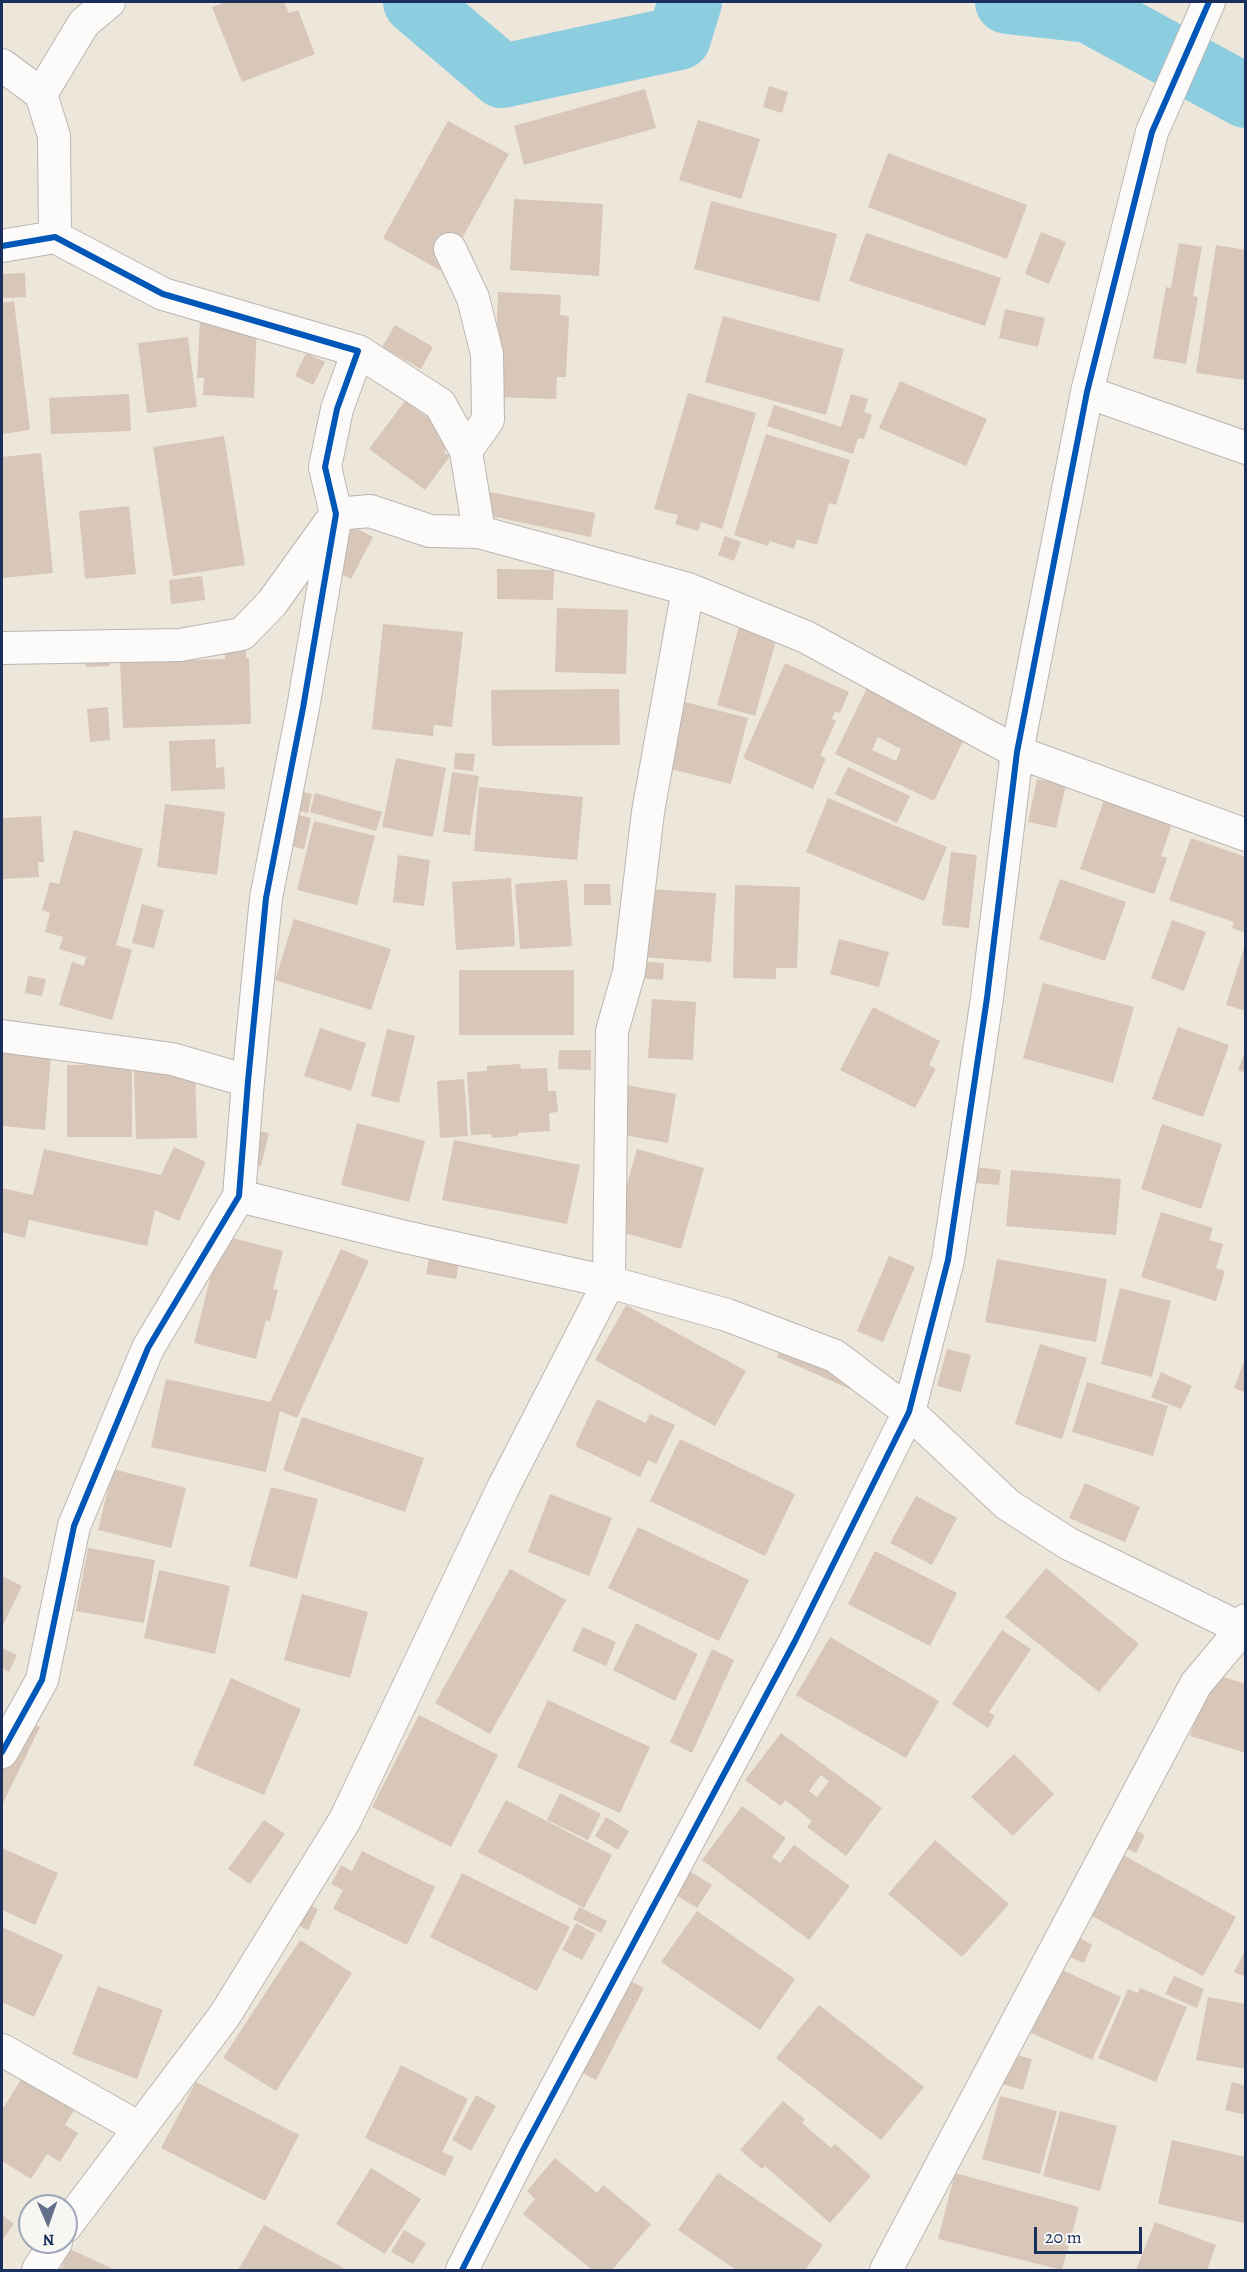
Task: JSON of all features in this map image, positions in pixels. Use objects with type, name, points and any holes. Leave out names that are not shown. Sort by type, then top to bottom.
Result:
[{"type":"street","points":[[41,94],[84,23],[109,2]]},
{"type":"street","points":[[462,2271],[523,2150],[795,1641],[909,1412],[948,1260],[987,998],[1017,752],[1087,392],[1152,132],[1209,2]]},
{"type":"street","points":[[2,65],[41,94],[54,136],[55,237]]},
{"type":"street","points":[[2,246],[55,237],[164,294],[358,351],[440,404],[466,452],[479,532]]},
{"type":"street","points":[[450,249],[473,297],[488,354],[488,420],[466,452]]},
{"type":"street","points":[[2,1752],[42,1680],[74,1526],[148,1348],[239,1196],[266,898],[303,708],[336,514],[325,467],[337,409],[358,351]]},
{"type":"street","points":[[1087,392],[1245,448]]},
{"type":"street","points":[[2,648],[180,645],[242,634],[272,603],[336,514],[370,511],[430,531],[479,532],[688,589],[806,637],[1017,752],[1245,836]]},
{"type":"street","points":[[78,2210],[225,2015],[345,1820],[503,1488],[609,1282],[612,1031],[629,972],[648,812],[688,589]]},
{"type":"street","points":[[2,1036],[172,1059],[248,1081]]},
{"type":"street","points":[[239,1196],[401,1236],[609,1282],[727,1315],[835,1356],[909,1412],[1008,1505],[1069,1544],[1244,1627],[1196,1683],[886,2271]]},
{"type":"street","points":[[2,2050],[139,2128]]},
{"type":"street","points":[[38,2271],[49,2254]]},
{"type":"building","points":[[226,2],[284,2],[289,13],[298,10],[315,54],[242,82],[212,7]]},
{"type":"building","points":[[769,86],[788,92],[782,113],[763,107]]},
{"type":"building","points":[[645,89],[656,128],[524,165],[514,126]]},
{"type":"building","points":[[698,120],[760,139],[741,199],[679,180]]},
{"type":"building","points":[[448,121],[509,154],[443,272],[383,238]]},
{"type":"building","points":[[888,153],[1027,205],[1007,259],[868,207]]},
{"type":"building","points":[[514,199],[603,204],[599,276],[510,270]]},
{"type":"building","points":[[711,201],[837,234],[819,302],[694,269]]},
{"type":"building","points":[[1041,232],[1066,242],[1049,284],[1025,274]]},
{"type":"building","points":[[866,233],[1001,278],[985,326],[849,281]]},
{"type":"building","points":[[1179,243],[1202,247],[1193,296],[1198,297],[1186,364],[1153,358],[1166,287],[1171,288]]},
{"type":"building","points":[[1216,245],[1246,250],[1246,380],[1196,373]]},
{"type":"building","points":[[25,273],[26,297],[3,298],[2,274]]},
{"type":"building","points":[[498,292],[561,295],[560,315],[569,316],[566,377],[557,377],[556,399],[494,397]]},
{"type":"building","points":[[14,301],[30,430],[2,434],[2,303]]},
{"type":"building","points":[[1005,309],[1045,318],[1038,347],[999,338]]},
{"type":"building","points":[[723,316],[844,349],[826,415],[705,382]]},
{"type":"building","points":[[200,321],[257,324],[254,398],[203,395],[204,378],[197,378]]},
{"type":"building","points":[[395,325],[433,347],[421,369],[382,347]]},
{"type":"building","points":[[188,337],[197,407],[147,413],[138,343]]},
{"type":"building","points":[[306,353],[325,362],[313,385],[295,376]]},
{"type":"building","points":[[900,381],[987,419],[966,466],[879,428]]},
{"type":"building","points":[[688,393],[756,413],[722,529],[701,522],[698,531],[675,524],[678,515],[654,509]]},
{"type":"building","points":[[129,394],[131,431],[51,434],[49,398]]},
{"type":"building","points":[[851,394],[868,399],[864,412],[872,415],[864,439],[858,438],[853,454],[767,426],[774,405],[841,427]]},
{"type":"building","points":[[405,401],[455,437],[444,452],[450,456],[425,490],[369,449]]},
{"type":"building","points":[[766,434],[850,460],[836,505],[829,503],[817,545],[797,539],[794,549],[770,541],[768,546],[734,535]]},
{"type":"building","points":[[224,436],[245,565],[173,576],[153,447]]},
{"type":"building","points":[[41,453],[53,573],[2,578],[2,457]]},
{"type":"building","points":[[490,492],[595,513],[591,537],[486,515]]},
{"type":"building","points":[[129,506],[136,574],[85,579],[79,511]]},
{"type":"building","points":[[352,526],[373,537],[351,579],[330,568]]},
{"type":"building","points":[[725,536],[741,542],[734,561],[718,555]]},
{"type":"building","points":[[497,569],[554,570],[553,600],[497,599]]},
{"type":"building","points":[[202,576],[205,600],[171,604],[169,580]]},
{"type":"building","points":[[557,608],[628,610],[626,674],[555,672]]},
{"type":"building","points":[[740,623],[778,633],[755,716],[717,705]]},
{"type":"building","points":[[383,624],[463,632],[452,727],[434,725],[433,736],[372,729]]},
{"type":"building","points":[[224,639],[246,639],[246,658],[249,658],[251,724],[123,728],[120,662],[225,659]]},
{"type":"building","points":[[109,643],[110,666],[86,667],[86,644]]},
{"type":"building","points":[[785,663],[849,692],[840,713],[835,711],[832,719],[836,721],[820,756],[826,758],[813,789],[743,758]]},
{"type":"building","points":[[868,686],[967,733],[934,801],[835,754]],"holes":[[[878,737],[901,749],[896,761],[872,750]]]},
{"type":"building","points":[[619,689],[620,745],[492,746],[491,690]]},
{"type":"building","points":[[685,702],[748,718],[731,784],[667,768]]},
{"type":"building","points":[[108,707],[110,740],[90,742],[87,709]]},
{"type":"building","points":[[215,739],[216,768],[224,767],[225,789],[171,791],[169,741]]},
{"type":"building","points":[[455,753],[475,754],[473,771],[454,769]]},
{"type":"building","points":[[396,758],[446,768],[433,837],[382,827]]},
{"type":"building","points":[[848,767],[910,796],[897,823],[835,794]]},
{"type":"building","points":[[452,772],[479,776],[470,835],[443,832]]},
{"type":"building","points":[[1037,779],[1066,785],[1056,828],[1028,822]]},
{"type":"building","points":[[287,787],[312,794],[308,813],[282,807]]},
{"type":"building","points":[[479,787],[583,797],[577,860],[474,851]]},
{"type":"building","points":[[315,793],[382,812],[376,831],[310,812]]},
{"type":"building","points":[[828,798],[947,847],[924,901],[806,852]]},
{"type":"building","points":[[1104,800],[1172,824],[1161,856],[1167,858],[1154,894],[1080,869]]},
{"type":"building","points":[[165,804],[225,812],[217,875],[157,867]]},
{"type":"building","points":[[288,812],[311,818],[304,849],[281,844]]},
{"type":"building","points":[[41,816],[44,862],[38,862],[39,877],[2,879],[2,818]]},
{"type":"building","points":[[314,821],[375,836],[357,905],[297,890]]},
{"type":"building","points":[[74,830],[143,849],[116,945],[132,950],[112,1020],[59,1005],[72,962],[84,966],[86,957],[59,949],[63,937],[45,932],[50,913],[42,910],[50,882],[59,884]]},
{"type":"building","points":[[1191,838],[1246,857],[1246,933],[1232,928],[1234,922],[1169,900]]},
{"type":"building","points":[[951,852],[977,855],[969,928],[942,925]]},
{"type":"building","points":[[398,855],[430,860],[424,906],[393,902]]},
{"type":"building","points":[[511,878],[515,946],[456,950],[452,882]]},
{"type":"building","points":[[1060,879],[1126,902],[1105,961],[1039,939]]},
{"type":"building","points":[[567,880],[572,946],[520,949],[515,884]]},
{"type":"building","points":[[584,884],[610,884],[611,905],[584,905]]},
{"type":"building","points":[[735,885],[800,887],[797,968],[776,968],[776,979],[733,978]]},
{"type":"building","points":[[646,889],[716,893],[711,962],[642,957]]},
{"type":"building","points":[[142,904],[164,910],[154,948],[132,943]]},
{"type":"building","points":[[294,919],[391,949],[371,1010],[275,980]]},
{"type":"building","points":[[1172,920],[1206,932],[1184,991],[1151,978]]},
{"type":"building","points":[[839,939],[889,952],[879,987],[830,974]]},
{"type":"building","points":[[1246,945],[1246,1011],[1226,1005]]},
{"type":"building","points":[[639,961],[664,963],[663,980],[638,978]]},
{"type":"building","points":[[459,970],[574,970],[574,1035],[459,1035]]},
{"type":"building","points":[[28,976],[46,979],[42,996],[25,993]]},
{"type":"building","points":[[1043,983],[1134,1007],[1113,1083],[1023,1058]]},
{"type":"building","points":[[652,999],[696,1002],[693,1060],[648,1058]]},
{"type":"building","points":[[873,1007],[940,1041],[929,1065],[936,1069],[915,1108],[840,1070]]},
{"type":"building","points":[[1178,1027],[1229,1045],[1203,1117],[1152,1099]]},
{"type":"building","points":[[320,1028],[366,1043],[351,1091],[304,1076]]},
{"type":"building","points":[[387,1029],[415,1036],[399,1103],[371,1096]]},
{"type":"building","points":[[1246,1049],[1246,1073],[1238,1070]]},
{"type":"building","points":[[2,1050],[51,1054],[45,1130],[2,1126]]},
{"type":"building","points":[[559,1050],[591,1050],[591,1070],[558,1069]]},
{"type":"building","points":[[520,1064],[521,1069],[547,1068],[548,1091],[556,1091],[558,1112],[549,1113],[550,1131],[518,1133],[518,1136],[492,1138],[491,1134],[471,1135],[467,1072],[487,1071],[487,1066]]},
{"type":"building","points":[[67,1065],[132,1065],[132,1137],[67,1137]]},
{"type":"building","points":[[195,1069],[197,1138],[136,1139],[134,1070]]},
{"type":"building","points":[[464,1079],[468,1136],[440,1138],[437,1081]]},
{"type":"building","points":[[615,1083],[676,1094],[668,1143],[607,1132]]},
{"type":"building","points":[[357,1123],[425,1141],[409,1202],[341,1185]]},
{"type":"building","points":[[1162,1124],[1222,1144],[1201,1209],[1141,1189]]},
{"type":"building","points":[[247,1129],[269,1133],[261,1166],[240,1162]]},
{"type":"building","points":[[454,1140],[580,1165],[567,1224],[442,1200]]},
{"type":"building","points":[[174,1147],[206,1162],[179,1221],[155,1210],[147,1246],[29,1220],[25,1238],[2,1232],[2,1188],[33,1195],[44,1149],[161,1175]]},
{"type":"building","points":[[637,1149],[704,1168],[681,1249],[614,1230]]},
{"type":"building","points":[[976,1167],[1001,1170],[999,1185],[974,1183]]},
{"type":"building","points":[[1011,1170],[1121,1179],[1116,1235],[1006,1226]]},
{"type":"building","points":[[1161,1212],[1213,1228],[1209,1240],[1223,1244],[1216,1268],[1225,1271],[1216,1301],[1141,1277]]},
{"type":"building","points":[[221,1235],[283,1251],[273,1289],[278,1290],[270,1321],[266,1320],[256,1359],[194,1343]]},
{"type":"building","points":[[431,1246],[461,1251],[456,1279],[426,1274]]},
{"type":"building","points":[[341,1249],[369,1261],[297,1418],[280,1411],[266,1472],[151,1447],[166,1379],[270,1402]]},
{"type":"building","points":[[889,1256],[915,1267],[883,1342],[857,1331]]},
{"type":"building","points":[[997,1259],[1107,1279],[1096,1342],[985,1322]]},
{"type":"building","points":[[1120,1288],[1171,1301],[1152,1377],[1101,1364]]},
{"type":"building","points":[[626,1305],[746,1371],[715,1426],[595,1360]]},
{"type":"building","points":[[786,1336],[859,1369],[850,1389],[777,1357]]},
{"type":"building","points":[[1040,1344],[1087,1358],[1062,1439],[1015,1424]]},
{"type":"building","points":[[947,1349],[971,1355],[961,1392],[937,1386]]},
{"type":"building","points":[[1246,1359],[1246,1393],[1234,1388]]},
{"type":"building","points":[[1161,1372],[1192,1386],[1181,1409],[1151,1397]]},
{"type":"building","points":[[1087,1382],[1168,1406],[1153,1456],[1072,1432]]},
{"type":"building","points":[[597,1399],[646,1423],[650,1414],[675,1425],[656,1464],[648,1460],[640,1477],[575,1446]]},
{"type":"building","points":[[302,1417],[424,1458],[405,1512],[283,1470]]},
{"type":"building","points":[[680,1439],[795,1494],[765,1556],[650,1501]]},
{"type":"building","points":[[113,1469],[186,1488],[171,1548],[98,1530]]},
{"type":"building","points":[[1085,1483],[1140,1507],[1125,1542],[1069,1518]]},
{"type":"building","points":[[271,1487],[318,1499],[297,1579],[249,1566]]},
{"type":"building","points":[[550,1494],[612,1518],[589,1576],[528,1552]]},
{"type":"building","points":[[916,1496],[957,1518],[932,1565],[890,1543]]},
{"type":"building","points":[[638,1527],[749,1580],[719,1641],[608,1588]]},
{"type":"building","points":[[88,1548],[155,1560],[144,1623],[76,1611]]},
{"type":"building","points":[[875,1551],[957,1593],[930,1646],[848,1604]]},
{"type":"building","points":[[1046,1568],[1139,1644],[1099,1692],[1005,1617]]},
{"type":"building","points":[[510,1569],[566,1600],[490,1734],[435,1703]]},
{"type":"building","points":[[159,1570],[230,1586],[215,1654],[144,1638]]},
{"type":"building","points":[[2,1576],[22,1586],[2,1627]]},
{"type":"building","points":[[302,1594],[368,1612],[350,1678],[284,1660]]},
{"type":"building","points":[[636,1623],[698,1654],[675,1701],[613,1670]]},
{"type":"building","points":[[583,1627],[616,1642],[606,1666],[572,1651]]},
{"type":"building","points":[[1002,1630],[1031,1649],[989,1712],[995,1716],[988,1728],[952,1704]]},
{"type":"building","points":[[830,1637],[939,1701],[906,1758],[796,1695]]},
{"type":"building","points":[[2,1648],[17,1655],[9,1672],[2,1668]]},
{"type":"building","points":[[712,1649],[734,1660],[692,1753],[670,1742]]},
{"type":"building","points":[[1210,1673],[1246,1684],[1246,1753],[1190,1736]]},
{"type":"building","points":[[231,1678],[301,1709],[264,1795],[193,1765]]},
{"type":"building","points":[[548,1700],[650,1747],[620,1813],[517,1767]]},
{"type":"building","points":[[16,1715],[40,1727],[2,1805],[2,1744]]},
{"type":"building","points":[[419,1715],[498,1755],[451,1847],[372,1807]]},
{"type":"building","points":[[781,1733],[882,1808],[846,1856],[807,1827],[812,1821],[785,1800],[781,1806],[745,1780]],"holes":[[[821,1775],[829,1781],[817,1797],[809,1791]]]},
{"type":"building","points":[[1014,1754],[1054,1794],[1013,1836],[971,1797]]},
{"type":"building","points":[[560,1793],[601,1814],[588,1840],[547,1820]]},
{"type":"building","points":[[506,1800],[612,1855],[584,1908],[478,1852]]},
{"type":"building","points":[[742,1806],[786,1838],[772,1857],[780,1863],[794,1845],[850,1886],[809,1940],[702,1860]]},
{"type":"building","points":[[606,1817],[629,1831],[618,1850],[595,1836]]},
{"type":"building","points":[[264,1820],[285,1834],[250,1884],[228,1869]]},
{"type":"building","points":[[1125,1825],[1145,1835],[1136,1853],[1116,1844]]},
{"type":"building","points":[[935,1840],[1009,1904],[962,1957],[888,1894]]},
{"type":"building","points":[[2,1848],[58,1873],[35,1925],[2,1910]]},
{"type":"building","points":[[362,1851],[435,1887],[407,1945],[333,1909],[343,1890],[331,1884],[341,1865],[352,1871]]},
{"type":"building","points":[[1123,1855],[1236,1917],[1203,1976],[1090,1915]]},
{"type":"building","points":[[689,1871],[712,1885],[697,1908],[674,1894]]},
{"type":"building","points":[[462,1873],[570,1927],[537,1991],[430,1937]]},
{"type":"building","points":[[300,1900],[318,1909],[308,1930],[289,1921]]},
{"type":"building","points":[[579,1907],[607,1921],[601,1933],[573,1919]]},
{"type":"building","points":[[697,1911],[795,1979],[760,2030],[661,1962]]},
{"type":"building","points":[[576,1923],[596,1934],[582,1960],[562,1950]]},
{"type":"building","points":[[2,1927],[63,1955],[34,2017],[2,2002]]},
{"type":"building","points":[[1080,1938],[1092,1945],[1084,1963],[1070,1957]]},
{"type":"building","points":[[300,1940],[352,1973],[276,2091],[223,2058]]},
{"type":"building","points":[[1246,1949],[1246,1977],[1234,1972]]},
{"type":"building","points":[[1060,1969],[1121,1997],[1092,2060],[1031,2033]]},
{"type":"building","points":[[1174,1976],[1204,1989],[1197,2008],[1165,1994]]},
{"type":"building","points":[[622,1977],[644,1988],[596,2080],[574,2068]]},
{"type":"building","points":[[98,1986],[163,2010],[137,2079],[72,2054]]},
{"type":"building","points":[[1140,1988],[1187,2007],[1156,2082],[1098,2058],[1128,1989],[1138,1993]]},
{"type":"building","points":[[1208,1997],[1246,2004],[1246,2069],[1196,2060]]},
{"type":"building","points":[[819,2005],[924,2087],[881,2140],[776,2058]]},
{"type":"building","points":[[1007,2052],[1032,2059],[1023,2090],[999,2083]]},
{"type":"building","points":[[401,2065],[468,2099],[442,2152],[454,2157],[445,2176],[365,2138]]},
{"type":"building","points":[[25,2073],[77,2105],[65,2125],[78,2133],[60,2162],[47,2154],[31,2179],[2,2161],[2,2110]]},
{"type":"building","points":[[196,2082],[299,2135],[265,2201],[161,2148]]},
{"type":"building","points":[[1232,2082],[1246,2086],[1246,2115],[1225,2110]]},
{"type":"building","points":[[476,2095],[496,2106],[471,2151],[452,2140]]},
{"type":"building","points":[[1000,2096],[1057,2111],[1040,2174],[982,2159]]},
{"type":"building","points":[[783,2101],[805,2119],[802,2123],[831,2148],[835,2144],[871,2176],[830,2223],[765,2166],[762,2169],[740,2150]]},
{"type":"building","points":[[1060,2111],[1117,2126],[1100,2191],[1043,2176]]},
{"type":"building","points":[[1172,2140],[1246,2157],[1245,2223],[1158,2204]]},
{"type":"building","points":[[555,2158],[597,2193],[603,2185],[651,2224],[612,2270],[592,2270],[523,2214],[535,2199],[527,2191]]},
{"type":"building","points":[[371,2168],[421,2199],[385,2254],[336,2224]]},
{"type":"building","points":[[718,2173],[823,2245],[805,2270],[736,2270],[678,2230]]},
{"type":"building","points":[[955,2173],[1079,2207],[1062,2270],[938,2239]]},
{"type":"building","points":[[2,2215],[14,2224],[2,2240]]},
{"type":"building","points":[[1155,2222],[1216,2245],[1207,2270],[1136,2270]]},
{"type":"building","points":[[264,2225],[347,2270],[238,2270]]},
{"type":"building","points":[[404,2230],[426,2243],[413,2264],[391,2252]]},
{"type":"building","points":[[78,2253],[115,2270],[60,2270],[68,2254]]},
{"type":"waterway","points":[[415,2],[502,76],[679,38],[690,2]]},
{"type":"waterway","points":[[1007,2],[1089,11],[1246,96]]},
{"type":"cycle path","points":[[462,2270],[523,2150],[795,1641],[909,1412],[948,1260],[987,998],[1017,752],[1087,392],[1152,132],[1209,2]]},
{"type":"cycle path","points":[[2,246],[55,237],[163,294],[358,351],[337,409],[325,467],[336,514],[303,708],[266,898],[239,1196],[148,1348],[74,1526],[42,1680],[2,1752]]}]
